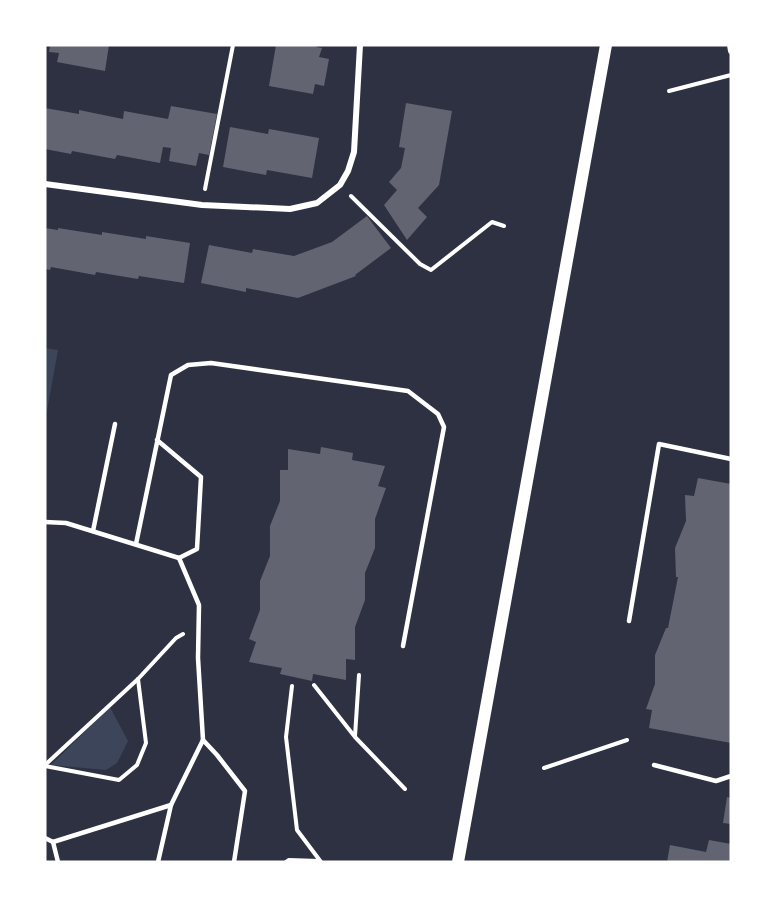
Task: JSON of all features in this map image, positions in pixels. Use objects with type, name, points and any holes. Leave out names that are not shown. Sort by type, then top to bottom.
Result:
[{"type":"main road","points":[[458,862],[606,45]]},
{"type":"street","points":[[45,184],[202,205],[294,209],[317,203],[340,185],[348,171],[354,152],[360,45]]},
{"type":"street","points":[[730,45],[731,51]]},
{"type":"lane","points":[[136,544],[171,375],[188,365],[211,363],[408,391],[438,414],[444,427],[403,646]]},
{"type":"lane","points":[[93,531],[115,424]]},
{"type":"lane","points":[[45,522],[66,523],[179,558],[197,549],[201,477],[157,440]]},
{"type":"lane","points":[[629,621],[659,444],[731,459]]},
{"type":"lane","points":[[158,862],[171,805],[203,740],[198,658],[200,605],[179,558]]},
{"type":"lane","points":[[203,740],[245,791],[234,862]]},
{"type":"lane","points":[[654,765],[716,781],[731,776]]},
{"type":"lane","points":[[45,838],[53,842],[171,805]]},
{"type":"lane","points":[[53,842],[58,862]]},
{"type":"path","points":[[202,205],[233,45]]},
{"type":"path","points":[[669,91],[731,75]]},
{"type":"path","points":[[340,185],[420,264],[431,270],[492,222],[504,226]]},
{"type":"path","points":[[45,765],[138,679],[176,638],[200,625]]},
{"type":"path","points":[[355,737],[359,675]]},
{"type":"path","points":[[45,765],[119,780],[137,765],[146,743],[138,679]]},
{"type":"path","points":[[314,685],[355,737],[405,789]]},
{"type":"path","points":[[292,686],[286,737],[297,830],[320,861]]},
{"type":"path","points":[[544,768],[627,740]]},
{"type":"path","points":[[286,862],[290,860],[320,861]]},
{"type":"shaded area","points":[[45,348],[58,350],[45,422]]},
{"type":"shaded area","points":[[110,707],[128,741],[117,763],[106,770],[51,765]]},
{"type":"building","points":[[50,45],[109,45],[105,71],[57,62],[59,53],[49,52]]},
{"type":"building","points":[[276,45],[317,45],[316,47],[322,48],[319,57],[329,59],[324,86],[315,84],[313,94],[269,86]]},
{"type":"building","points":[[406,103],[452,111],[439,185],[418,208],[427,217],[407,240],[384,205],[397,190],[389,182],[401,168],[405,148],[399,147]]},
{"type":"building","points":[[171,106],[217,114],[209,155],[199,153],[196,166],[169,161],[171,148],[163,147],[160,163],[117,155],[115,159],[72,151],[71,154],[45,149],[45,108],[79,114],[79,110],[123,119],[124,111],[168,119]]},
{"type":"building","points":[[230,127],[268,134],[269,129],[319,138],[312,178],[267,170],[266,175],[223,167]]},
{"type":"building","points":[[367,216],[391,248],[356,276],[298,298],[246,288],[246,292],[201,283],[209,245],[252,253],[253,249],[294,256],[332,242]]},
{"type":"building","points":[[45,228],[102,235],[102,232],[146,239],[146,236],[190,243],[184,283],[96,272],[95,275],[51,267],[50,270],[45,269]]},
{"type":"building","points":[[321,447],[353,453],[352,460],[385,466],[378,486],[386,488],[375,519],[375,548],[365,573],[365,600],[355,627],[355,660],[346,659],[346,680],[313,674],[312,681],[280,674],[282,668],[249,662],[256,642],[249,639],[260,610],[260,581],[270,556],[270,526],[280,501],[280,470],[288,470],[288,449],[320,454]]},
{"type":"building","points":[[698,478],[731,484],[731,743],[649,728],[652,710],[646,709],[655,684],[655,655],[666,628],[668,628],[678,577],[676,577],[675,548],[686,521],[685,495],[694,496]]},
{"type":"building","points":[[727,797],[731,798],[731,824],[723,823]]},
{"type":"building","points":[[709,840],[731,844],[731,862],[667,862],[670,845],[706,852]]}]
